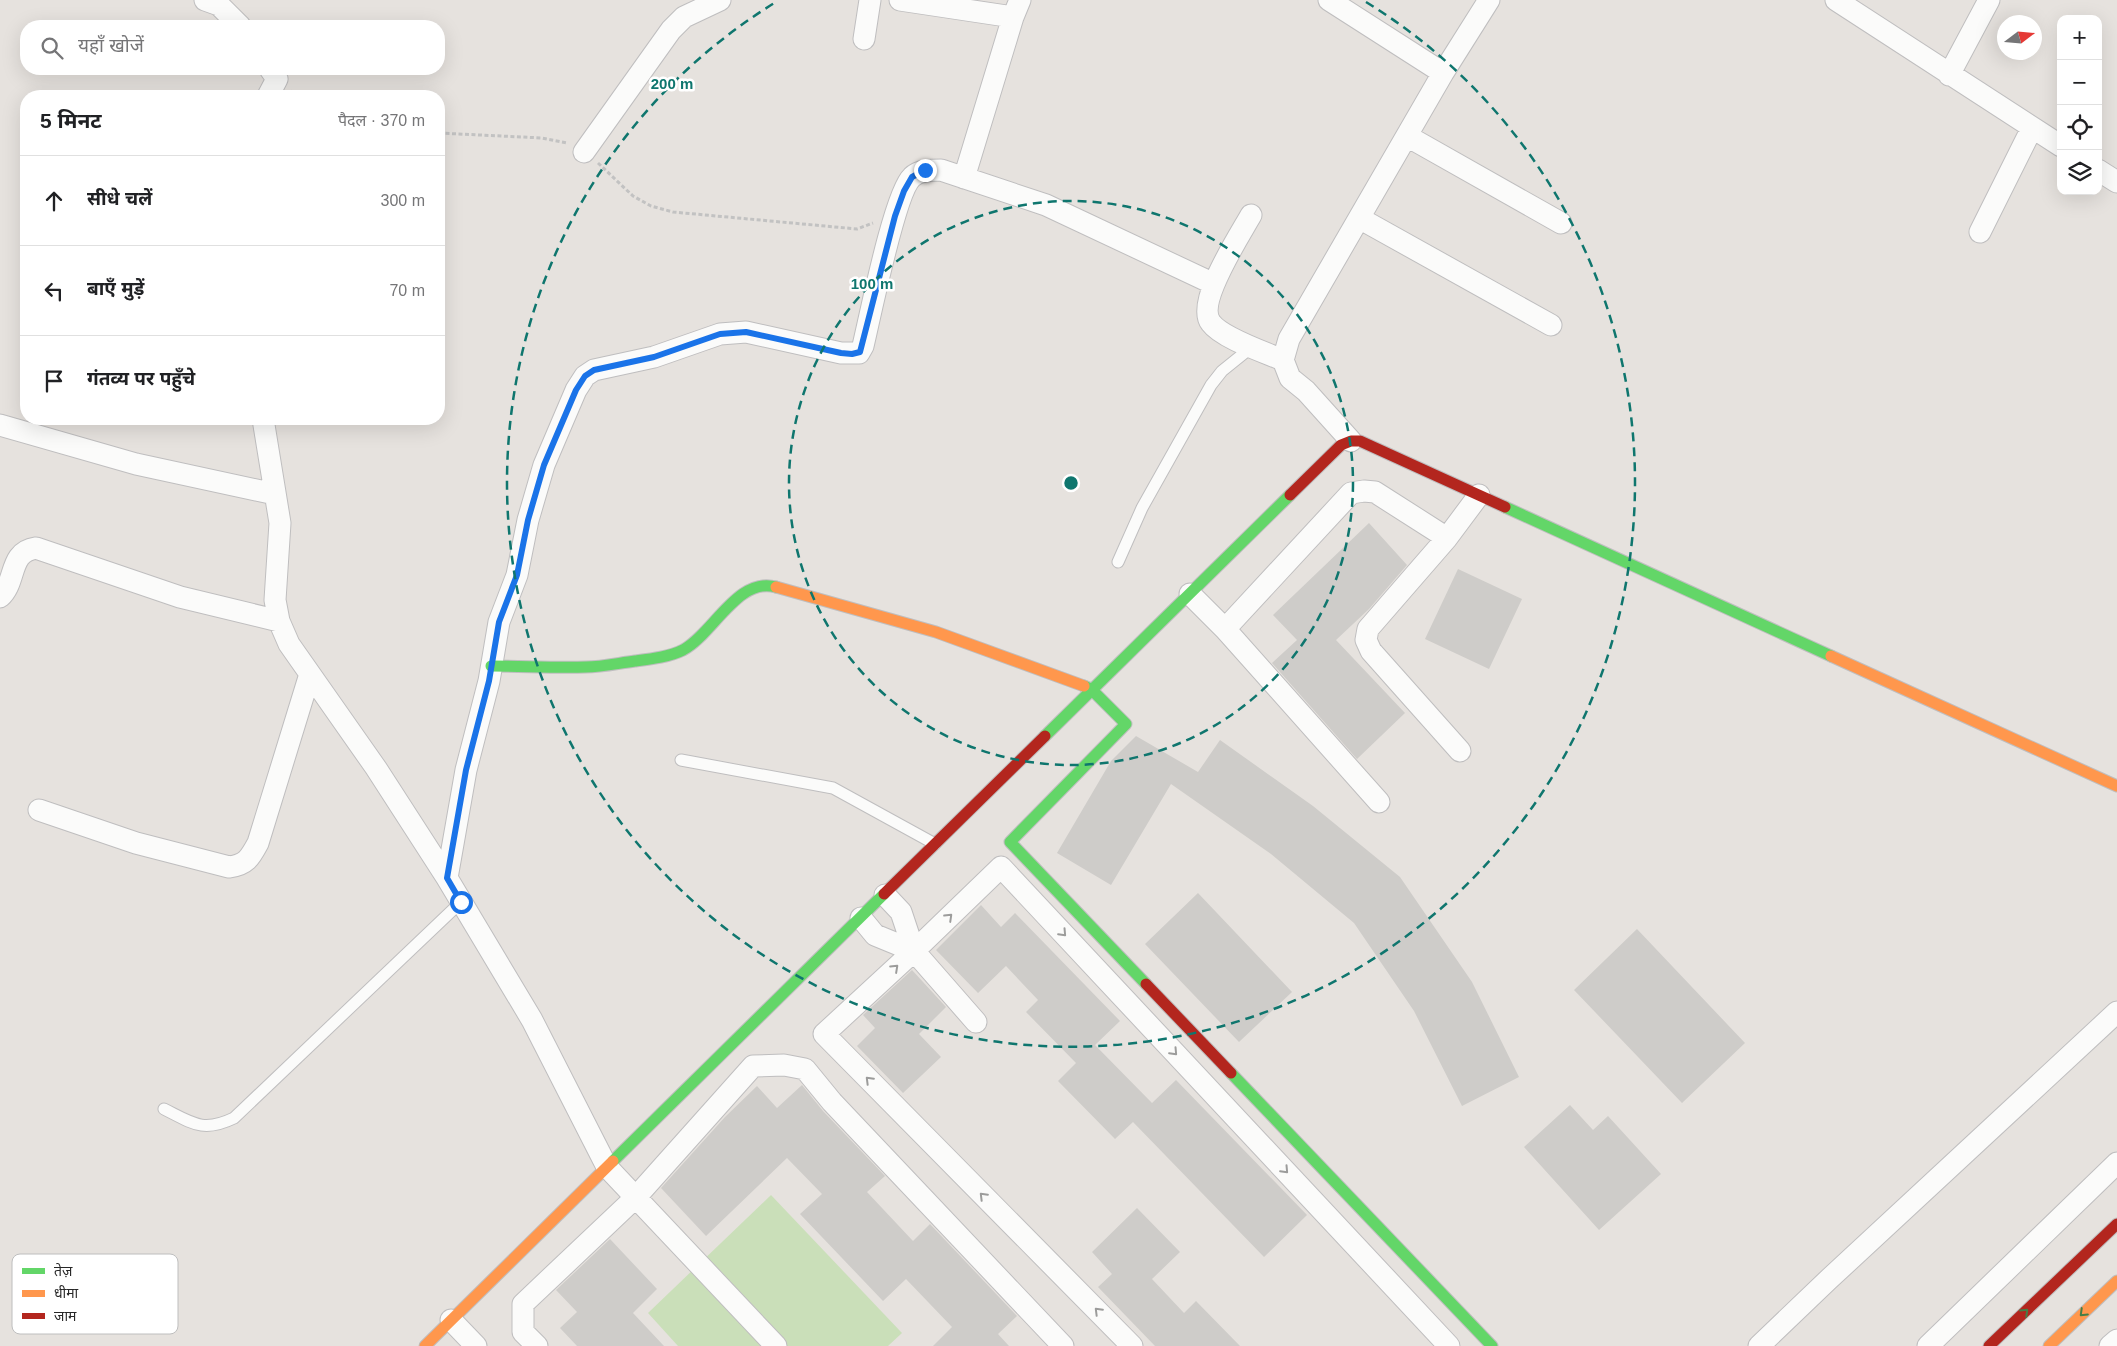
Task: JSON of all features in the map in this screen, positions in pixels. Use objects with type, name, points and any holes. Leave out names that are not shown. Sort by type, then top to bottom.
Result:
[{"type":"street","points":[[205,0],[219,5],[234,20]]},
{"type":"street","points":[[584,152],[672,30],[684,17],[720,0]]},
{"type":"street","points":[[864,39],[870,0]]},
{"type":"street","points":[[900,0],[1016,9],[964,178]]},
{"type":"street","points":[[1329,0],[1443,73]]},
{"type":"street","points":[[1351,441],[1306,391],[1290,378],[1283,360],[1289,339],[1443,73],[1489,0]]},
{"type":"street","points":[[1836,0],[2057,144]]},
{"type":"street","points":[[1949,75],[1989,0]]},
{"type":"street","points":[[271,90],[277,79],[274,75]]},
{"type":"street","points":[[1980,232],[2032,128]]},
{"type":"street","points":[[1407,136],[1562,223]]},
{"type":"street","points":[[447,878],[466,770],[491,666],[499,622],[517,575],[528,520],[544,465],[576,390],[585,376],[594,370],[654,357],[720,334],[746,332],[841,353],[859,353],[863,346],[895,216],[904,191],[912,177],[925,170],[941,170],[1046,206],[1214,284]]},
{"type":"street","points":[[2102,173],[2117,182]]},
{"type":"street","points":[[1251,215],[1214,284],[1206,310],[1210,322],[1220,331],[1283,360]]},
{"type":"street","points":[[1359,218],[1551,325]]},
{"type":"street","points":[[0,425],[136,464],[275,494]]},
{"type":"street","points":[[263,425],[280,523],[275,600],[279,621],[289,644],[376,768],[447,878],[532,1020],[607,1167],[776,1346]]},
{"type":"street","points":[[425,1346],[885,895],[1091,689],[1341,445],[1351,441],[1360,441],[2117,786]]},
{"type":"street","points":[[1225,629],[1351,493],[1375,492],[1447,538]]},
{"type":"street","points":[[1460,751],[1371,650],[1366,640],[1368,629],[1447,538],[1479,495]]},
{"type":"street","points":[[0,597],[7,591],[20,555],[36,548],[180,598],[279,621]]},
{"type":"street","points":[[491,666],[588,666],[658,658],[682,650],[700,637],[740,595],[753,587],[769,585],[936,632],[1091,689],[1126,724],[1010,842],[1492,1346]]},
{"type":"street","points":[[1190,594],[1225,629],[1379,802]]},
{"type":"street","points":[[39,810],[136,843],[229,867],[241,866],[250,859],[258,843],[310,674]]},
{"type":"street","points":[[1132,1346],[824,1034],[1001,867],[1449,1346]]},
{"type":"street","points":[[885,895],[901,912],[914,951],[976,1022]]},
{"type":"street","points":[[861,918],[875,935],[914,951]]},
{"type":"street","points":[[1759,1346],[2117,1012]]},
{"type":"street","points":[[537,1346],[523,1332],[523,1304],[636,1197],[753,1066],[784,1065],[805,1069],[832,1102],[1063,1346]]},
{"type":"street","points":[[1928,1346],[2117,1163]]},
{"type":"street","points":[[1989,1346],[2117,1224]]},
{"type":"street","points":[[2048,1346],[2117,1281]]},
{"type":"street","points":[[451,1320],[476,1346]]},
{"type":"street","points":[[2110,1346],[2117,1340]]},
{"type":"lane","points":[[1118,562],[1142,508],[1211,385],[1222,371],[1252,346]]},
{"type":"lane","points":[[681,760],[833,788],[935,844]]},
{"type":"lane","points":[[164,1109],[191,1123],[207,1127],[221,1124],[234,1118],[461,902]]},
{"type":"path","points":[[445,133],[542,138],[569,144],[584,152],[633,196],[651,206],[673,212],[857,229],[895,216]]},
{"type":"green space","points":[[771,1195],[902,1333],[888,1346],[678,1346],[648,1313]]},
{"type":"building","points":[[1369,523],[1407,565],[1369,609],[1336,640],[1405,713],[1357,759],[1272,663],[1297,640],[1273,615]]},
{"type":"building","points":[[1458,569],[1522,599],[1489,669],[1425,639]]},
{"type":"building","points":[[1136,736],[1198,772],[1220,740],[1313,806],[1400,877],[1472,982],[1519,1077],[1462,1106],[1414,1011],[1354,923],[1271,854],[1171,784],[1111,885],[1057,853],[1111,761]]},
{"type":"building","points":[[1198,893],[1292,992],[1239,1042],[1145,944]]},
{"type":"building","points":[[981,905],[1001,927],[1015,913],[1120,1021],[1095,1045],[1152,1103],[1176,1080],[1307,1215],[1264,1257],[1133,1122],[1115,1139],[1058,1081],[1076,1063],[1026,1012],[1038,1000],[1006,966],[978,993],[936,950]]},
{"type":"building","points":[[1637,929],[1745,1043],[1682,1103],[1574,990]]},
{"type":"building","points":[[912,970],[946,1007],[919,1034],[941,1057],[903,1093],[857,1046],[875,1028],[863,1015]]},
{"type":"building","points":[[802,1085],[823,1111],[885,1176],[867,1192],[913,1241],[930,1224],[1017,1316],[998,1334],[1009,1346],[933,1346],[952,1327],[906,1279],[883,1301],[800,1214],[822,1194],[787,1158],[706,1236],[661,1188],[725,1117],[757,1086],[777,1108]]},
{"type":"building","points":[[1570,1105],[1593,1130],[1608,1116],[1661,1174],[1599,1230],[1524,1147]]},
{"type":"building","points":[[1137,1208],[1180,1252],[1152,1279],[1184,1313],[1196,1301],[1240,1346],[1155,1346],[1098,1287],[1112,1274],[1092,1252]]},
{"type":"building","points":[[610,1239],[657,1289],[633,1313],[664,1346],[577,1346],[560,1328],[577,1312],[556,1290]]},
{"type":"traffic: fast","points":[[1045,736],[1290,495]]},
{"type":"traffic: fast","points":[[1505,507],[1831,656]]},
{"type":"traffic: fast","points":[[491,666],[592,667],[672,654],[683,650],[694,642],[726,608],[750,590],[762,586],[776,587]]},
{"type":"traffic: fast","points":[[1084,686],[1091,689],[1126,724],[1010,842],[1146,984]]},
{"type":"traffic: fast","points":[[613,1161],[884,894]]},
{"type":"traffic: fast","points":[[1231,1073],[1492,1346]]},
{"type":"traffic: slow","points":[[776,587],[936,632],[1084,686]]},
{"type":"traffic: slow","points":[[1831,656],[2117,786]]},
{"type":"traffic: slow","points":[[425,1346],[613,1161]]},
{"type":"traffic: slow","points":[[2049,1346],[2117,1281]]},
{"type":"traffic: jam","points":[[1290,495],[1341,445],[1351,441],[1360,441],[1505,507]]},
{"type":"traffic: jam","points":[[884,894],[1045,736]]},
{"type":"traffic: jam","points":[[1146,984],[1231,1073]]},
{"type":"traffic: jam","points":[[1989,1346],[2117,1224]]},
{"type":"route","points":[[461,902],[447,878],[466,770],[489,681],[499,622],[517,575],[528,520],[544,465],[576,390],[585,376],[594,370],[654,357],[720,334],[746,332],[841,353],[856,354],[860,352],[895,216],[904,191],[912,177],[925,170]]}]
